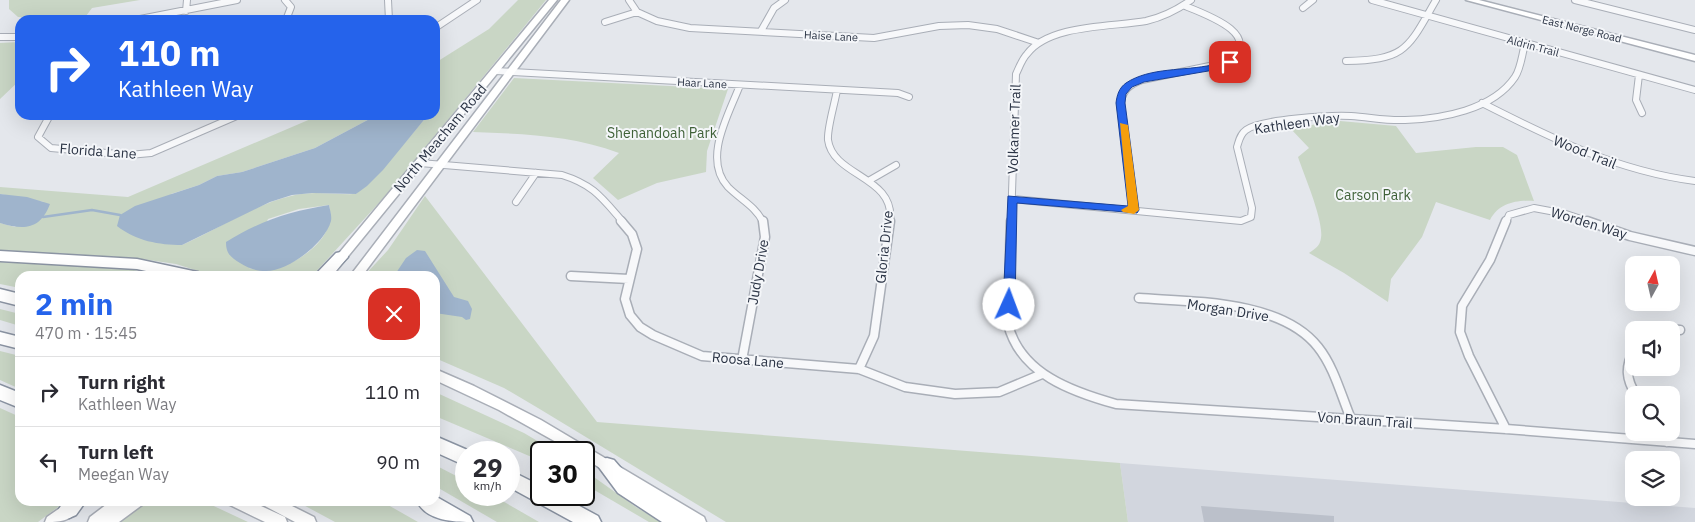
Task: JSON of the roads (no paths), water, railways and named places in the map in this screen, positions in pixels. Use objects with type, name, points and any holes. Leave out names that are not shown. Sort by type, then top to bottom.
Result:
[{"type":"highway","points":[[0,256],[137,264],[170,271]]},
{"type":"highway","points":[[326,271],[341,257]]},
{"type":"highway","points":[[0,296],[15,299]]},
{"type":"highway","points":[[0,338],[15,342]]},
{"type":"highway","points":[[0,392],[15,399]]},
{"type":"highway","points":[[440,446],[455,453]]},
{"type":"highway","points":[[607,466],[625,487],[678,522]]},
{"type":"highway","points":[[520,484],[590,522]]},
{"type":"highway","points":[[435,506],[463,522]]},
{"type":"main road","name":"North Meacham Road","points":[[330,271],[553,0]]},
{"type":"main road","name":"North Meacham Road","points":[[360,271],[565,0]]},
{"type":"main road","name":"East Nerge Road","points":[[1470,0],[1695,58]]},
{"type":"main road","points":[[440,377],[526,417],[699,522]]},
{"type":"main road","points":[[52,522],[72,506]]},
{"type":"main road","points":[[95,522],[116,506]]},
{"type":"main road","points":[[108,522],[130,506]]},
{"type":"main road","points":[[246,506],[280,522]]},
{"type":"main road","points":[[278,506],[309,522]]},
{"type":"street","points":[[186,11],[187,0]]},
{"type":"street","points":[[163,15],[238,0]]},
{"type":"street","points":[[285,0],[291,7],[289,15]]},
{"type":"street","points":[[388,0],[389,15]]},
{"type":"street","points":[[440,25],[477,0]]},
{"type":"street","points":[[605,22],[638,12],[629,0]]},
{"type":"street","points":[[762,32],[774,8],[784,0]]},
{"type":"street","name":"Volkamer Trail","points":[[1042,374],[1021,352],[1012,337],[1008,323],[1016,74],[1019,62],[1026,53],[1039,43],[1057,34],[1150,20],[1185,6],[1191,0]]},
{"type":"street","points":[[1303,8],[1313,0]]},
{"type":"street","name":"Aldrin Trail","points":[[1372,0],[1426,17],[1695,90]]},
{"type":"street","points":[[1346,61],[1362,61],[1391,56],[1411,43],[1436,0]]},
{"type":"street","points":[[1575,0],[1695,30]]},
{"type":"street","points":[[1134,210],[1120,103],[1122,94],[1129,85],[1140,80],[1155,76],[1214,68],[1230,62],[1238,54],[1240,45],[1237,36],[1227,26],[1185,6]]},
{"type":"street","name":"Haise Lane","points":[[638,12],[672,26],[874,38],[939,26],[968,25],[997,30],[1039,43]]},
{"type":"street","points":[[0,37],[15,37]]},
{"type":"street","name":"Kathleen Way","points":[[1012,199],[1241,221],[1251,217],[1253,208],[1238,154],[1238,140],[1245,131],[1260,125],[1329,116],[1389,120],[1416,119],[1440,116],[1482,103],[1501,91],[1515,76],[1525,44]]},
{"type":"street","name":"Haar Lane","points":[[495,71],[898,92],[909,97]]},
{"type":"street","points":[[1639,75],[1636,100],[1642,113]]},
{"type":"street","name":"Judy Drive","points":[[740,85],[718,148],[718,171],[731,190],[757,210],[764,222],[765,237],[742,360]]},
{"type":"street","name":"Gloria Drive","points":[[837,90],[828,139],[832,155],[870,180],[882,191],[891,212],[874,336],[859,369]]},
{"type":"street","name":"Wood Trail","points":[[1482,103],[1593,158],[1657,176],[1695,181]]},
{"type":"street","name":"Florida Lane","points":[[47,120],[38,138],[51,148],[129,155],[151,153],[225,121]]},
{"type":"street","name":"Roosa Lane","points":[[420,163],[441,163],[562,175],[582,181],[596,190],[632,234],[637,249],[635,264],[629,279],[625,299],[630,315],[640,327],[702,356],[859,369],[905,387],[955,394],[999,392],[1042,374]]},
{"type":"street","points":[[870,180],[896,165]]},
{"type":"street","points":[[516,202],[536,173]]},
{"type":"street","name":"Worden Way","points":[[1506,429],[1469,356],[1460,332],[1462,306],[1490,260],[1509,215],[1534,208],[1566,214],[1630,236],[1695,251]]},
{"type":"street","points":[[571,276],[629,279]]},
{"type":"street","name":"Morgan Drive","points":[[1139,298],[1229,307],[1256,311],[1282,319],[1312,341],[1328,365],[1351,419]]},
{"type":"street","name":"Von Braun Trail","points":[[1042,374],[1077,394],[1116,404],[1506,429],[1695,444]]},
{"type":"water","points":[[368,120],[424,120],[383,170],[356,194],[312,193],[292,195],[270,202],[182,245],[140,239],[117,226],[120,215],[135,206],[199,185],[217,176],[242,172],[315,148]]},
{"type":"water","points":[[0,194],[27,197],[50,204],[46,213],[36,223],[30,226],[17,227],[0,223]]},
{"type":"water","points":[[329,205],[331,221],[322,238],[305,254],[285,266],[275,270],[255,270],[231,257],[228,252],[226,242],[251,228],[288,214]]},
{"type":"water","points":[[417,250],[425,251],[438,271],[397,271],[406,258]]},
{"type":"water","points":[[440,275],[454,297],[468,301],[472,309],[470,319],[466,320],[462,317],[440,314]]},
{"type":"waterway","points":[[43,217],[92,210],[120,215]]},
{"type":"park label","name":"Shenandoah Park","points":[[662,133]]},
{"type":"park label","name":"Carson Park","points":[[1373,195]]}]
